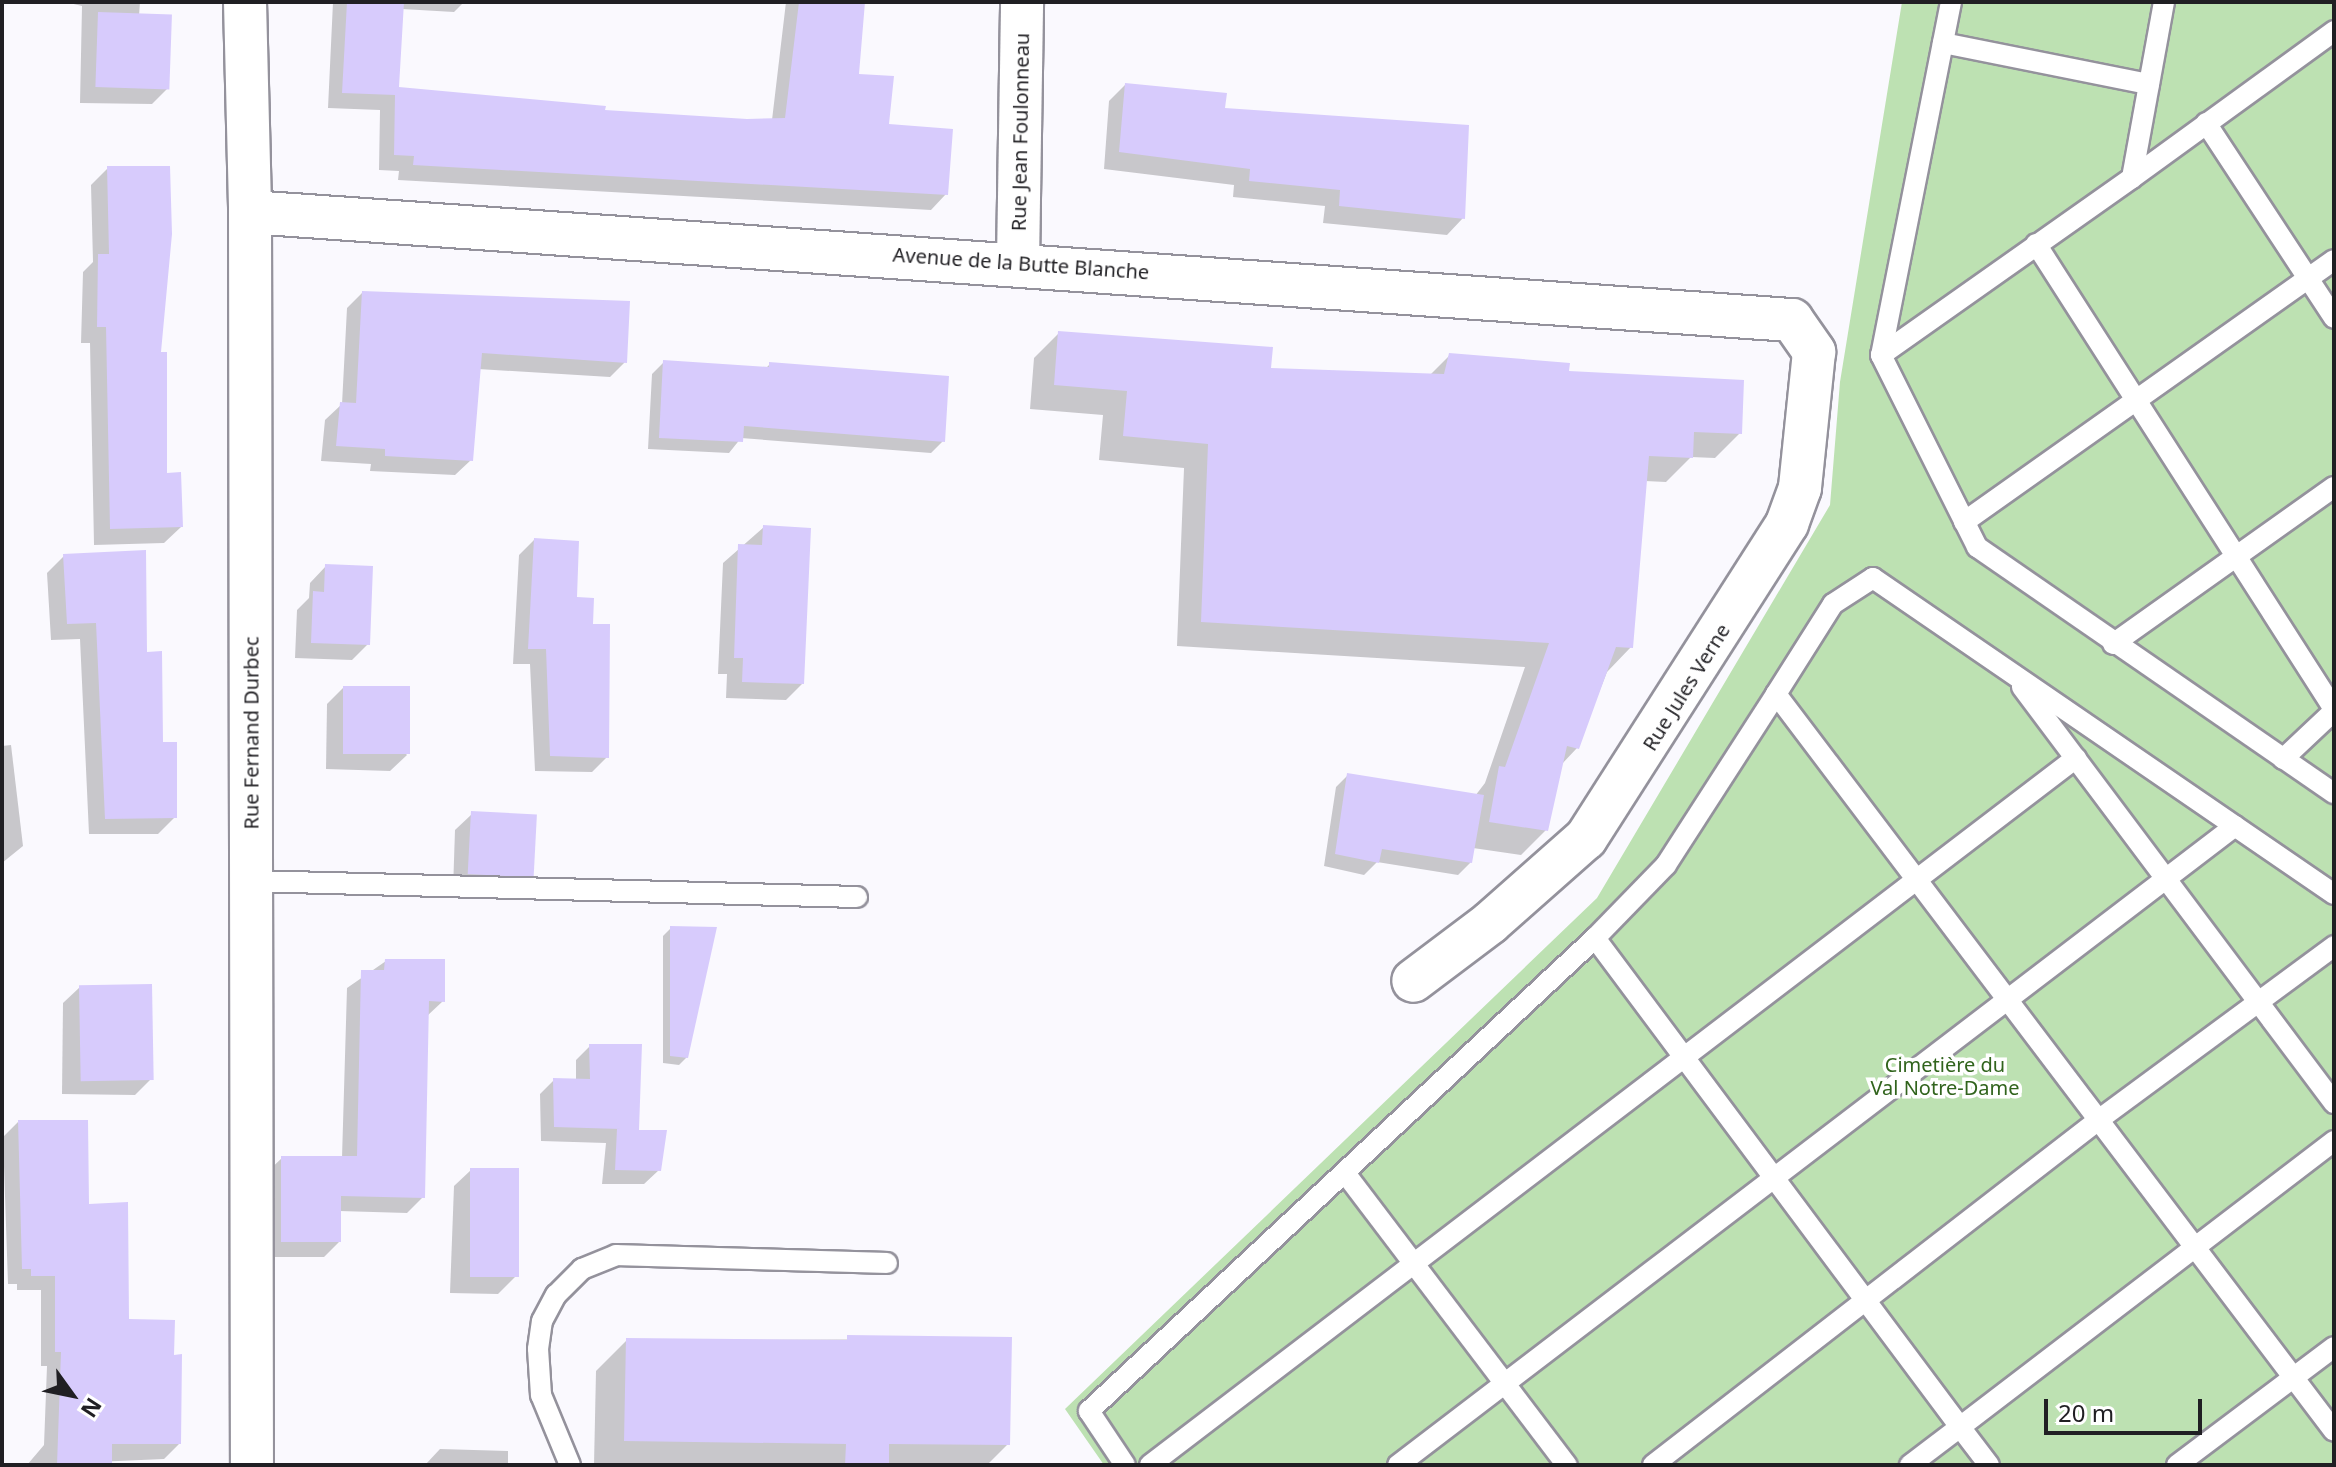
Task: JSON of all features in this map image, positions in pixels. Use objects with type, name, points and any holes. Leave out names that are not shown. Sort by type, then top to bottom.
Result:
[{"type":"street","name":"Rue Fernand Durbec","points":[[245,2],[250,212],[252,1465]]},
{"type":"street","name":"Rue Jean Foulonneau","points":[[1018,262],[1022,2]]},
{"type":"street","name":"Avenue de la Butte Blanche","points":[[250,212],[1018,262],[1792,320]]},
{"type":"street","name":"Rue Jules Verne","points":[[1413,981],[1490,923],[1586,838],[1787,524],[1800,488],[1814,352],[1792,320]]},
{"type":"lane","points":[[1951,2],[1881,355],[1977,547],[2113,644],[2334,793]]},
{"type":"lane","points":[[2132,178],[2164,2]]},
{"type":"lane","points":[[1881,355],[2334,31]]},
{"type":"lane","points":[[1943,43],[2149,84]]},
{"type":"lane","points":[[2206,123],[2334,318]]},
{"type":"lane","points":[[2036,244],[2334,710],[2283,759]]},
{"type":"lane","points":[[1964,522],[2334,260]]},
{"type":"lane","points":[[2113,644],[2334,487]]},
{"type":"lane","points":[[1125,1465],[1089,1411],[1595,938],[1666,865],[1833,604],[1873,578],[2334,894]]},
{"type":"lane","points":[[2011,672],[2334,1103]]},
{"type":"lane","points":[[1776,694],[2007,1000],[2101,1118],[2334,1431]]},
{"type":"lane","points":[[1150,1465],[2076,758]]},
{"type":"lane","points":[[1398,1465],[2235,826]]},
{"type":"lane","points":[[251,881],[857,897]]},
{"type":"lane","points":[[1595,938],[1989,1465]]},
{"type":"lane","points":[[1653,1465],[2101,1118],[2334,946]]},
{"type":"lane","points":[[1910,1465],[2334,1141]]},
{"type":"lane","points":[[1345,1173],[1567,1465]]},
{"type":"lane","points":[[570,1465],[541,1395],[538,1349],[542,1321],[556,1295],[582,1269],[616,1255],[887,1263]]},
{"type":"lane","points":[[2177,1465],[2334,1347]]},
{"type":"green space","name":"Cimetière du Val Notre-Dame","points":[[1902,2],[2334,2],[2334,1465],[1104,1465],[1065,1409],[1597,898],[1830,505],[1840,382]]},
{"type":"building","points":[[347,2],[404,2],[399,87],[606,106],[605,110],[747,119],[785,118],[799,2],[865,2],[859,74],[894,76],[889,124],[953,129],[948,195],[413,165],[414,156],[394,155],[395,95],[342,93]]},
{"type":"building","points":[[98,12],[172,15],[169,90],[95,87]]},
{"type":"building","points":[[1125,83],[1227,93],[1225,108],[1469,125],[1465,219],[1339,206],[1340,190],[1249,181],[1250,169],[1119,152]]},
{"type":"building","points":[[107,166],[170,166],[172,234],[161,352],[167,352],[167,473],[181,472],[183,527],[110,529],[106,327],[97,327],[98,254],[109,254]]},
{"type":"building","points":[[362,291],[630,301],[627,363],[482,353],[473,461],[385,456],[385,449],[336,446],[340,402],[356,403]]},
{"type":"building","points":[[1058,331],[1273,347],[1271,368],[1444,374],[1449,353],[1570,363],[1569,371],[1744,380],[1742,434],[1694,432],[1693,458],[1649,456],[1633,648],[1616,647],[1579,749],[1567,746],[1548,831],[1489,822],[1499,766],[1505,767],[1549,643],[1201,622],[1208,444],[1123,436],[1127,391],[1054,385]]},
{"type":"building","points":[[663,360],[769,367],[769,362],[949,376],[945,442],[744,426],[743,442],[659,438]]},
{"type":"building","points":[[763,525],[811,528],[804,684],[742,682],[743,658],[734,658],[738,544],[762,545]]},
{"type":"building","points":[[534,538],[579,541],[577,597],[594,598],[593,624],[610,624],[609,758],[550,756],[546,649],[528,649]]},
{"type":"building","points":[[146,550],[147,652],[162,651],[163,742],[177,742],[177,818],[105,819],[96,623],[67,624],[63,554]]},
{"type":"building","points":[[325,564],[373,566],[370,645],[311,643],[313,591],[324,592]]},
{"type":"building","points":[[343,686],[410,686],[410,754],[343,754]]},
{"type":"building","points":[[1347,773],[1484,795],[1472,863],[1382,849],[1379,863],[1335,854]]},
{"type":"building","points":[[471,811],[537,814],[534,877],[468,874]]},
{"type":"building","points":[[670,926],[717,927],[688,1058],[670,1056]]},
{"type":"building","points":[[385,959],[445,959],[445,1002],[429,1001],[425,1198],[341,1196],[341,1242],[281,1242],[281,1156],[357,1156],[361,970],[384,970]]},
{"type":"building","points":[[152,984],[154,1080],[81,1081],[79,985]]},
{"type":"building","points":[[589,1044],[642,1044],[639,1130],[667,1130],[661,1171],[615,1170],[617,1129],[621,1129],[554,1127],[553,1078],[590,1079]]},
{"type":"building","points":[[18,1120],[88,1120],[89,1204],[128,1202],[129,1319],[175,1320],[174,1355],[182,1354],[181,1444],[112,1444],[112,1465],[57,1465],[61,1352],[55,1352],[55,1276],[31,1276],[31,1269],[22,1269]]},
{"type":"building","points":[[470,1168],[519,1168],[519,1277],[470,1277]]},
{"type":"building","points":[[847,1335],[1012,1337],[1010,1445],[889,1444],[889,1465],[845,1465],[846,1444],[624,1441],[626,1338],[847,1340]]}]
